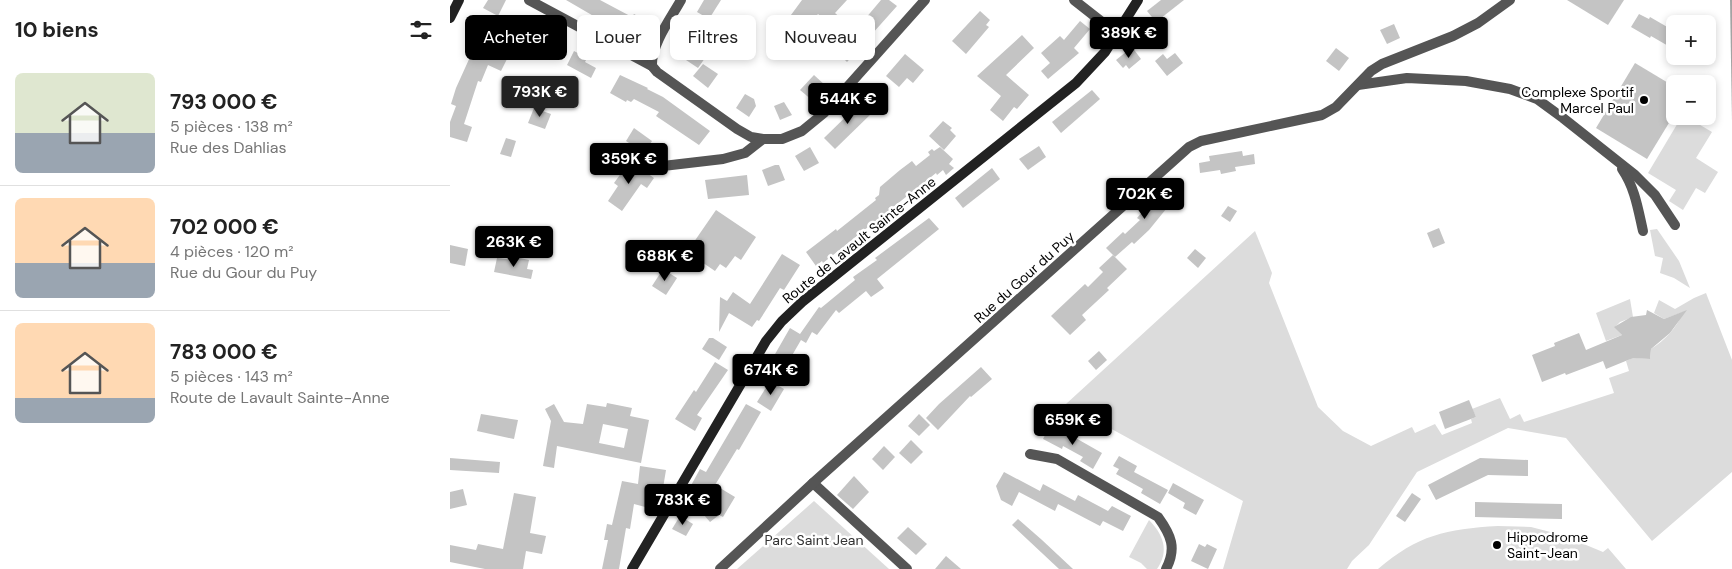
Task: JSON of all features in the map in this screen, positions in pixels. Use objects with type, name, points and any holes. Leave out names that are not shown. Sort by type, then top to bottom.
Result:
[{"type":"street","points":[[450,18],[459,0]]},
{"type":"street","points":[[530,0],[652,66],[657,72],[737,129],[751,137],[763,139],[782,139],[802,131],[824,113],[925,0]]},
{"type":"street","points":[[652,66],[651,58],[655,46],[681,0]]},
{"type":"street","points":[[1074,0],[1116,33]]},
{"type":"street","name":"Route de Lavault Sainte-Anne","points":[[632,569],[766,341],[782,321],[802,302],[1076,83],[1105,52],[1138,0]]},
{"type":"street","name":"Rue du Gour du Puy","points":[[720,569],[813,483],[1189,147],[1201,141],[1322,115],[1336,107],[1371,71],[1382,64],[1453,36],[1478,23],[1510,0]]},
{"type":"street","points":[[1358,85],[1407,78],[1466,81],[1510,89],[1537,99],[1635,175],[1655,195],[1675,225]]},
{"type":"street","points":[[663,166],[723,159],[745,152],[763,139]]},
{"type":"street","points":[[1614,158],[1629,180],[1635,193],[1643,231]]},
{"type":"street","points":[[1030,454],[1057,459],[1158,517],[1168,530],[1172,547],[1166,569]]},
{"type":"street","points":[[813,483],[907,569]]},
{"type":"green space","points":[[1677,125],[1700,125],[1712,132],[1696,158],[1718,172],[1705,193],[1696,188],[1683,210],[1669,201],[1676,190],[1648,173]]},
{"type":"green space","points":[[1657,229],[1679,261],[1690,288],[1674,278],[1660,273],[1663,258],[1655,256],[1650,230]]},
{"type":"green space","points":[[1255,231],[1272,273],[1269,283],[1318,407],[1343,431],[1371,446],[1412,427],[1415,433],[1435,424],[1442,435],[1472,423],[1471,419],[1476,417],[1472,409],[1500,398],[1510,419],[1520,414],[1524,422],[1614,393],[1609,378],[1629,371],[1626,361],[1630,357],[1637,355],[1637,358],[1650,359],[1651,349],[1670,333],[1683,312],[1664,319],[1654,313],[1659,300],[1675,309],[1706,293],[1732,360],[1732,472],[1652,541],[1566,438],[1508,428],[1417,472],[1369,545],[1352,561],[1347,569],[1223,569],[1243,501],[1066,404]]},
{"type":"green space","points":[[1630,299],[1633,317],[1620,322],[1615,327],[1622,335],[1606,341],[1596,313]]},
{"type":"green space","name":"Parc Saint Jean","points":[[814,501],[889,569],[737,569]]},
{"type":"green space","points":[[1149,520],[1158,531],[1164,549],[1157,569],[1147,569],[1141,563],[1129,557]]},
{"type":"green space","name":"Hippodrome Saint-Jean","points":[[1498,526],[1531,527],[1562,535],[1603,552],[1608,548],[1626,569],[1378,569],[1406,548],[1420,541],[1463,529]]},
{"type":"shaded area","points":[[1730,0],[1732,0],[1732,121]]},
{"type":"building","points":[[488,0],[506,0],[498,15],[483,8]]},
{"type":"building","points":[[566,0],[600,0],[628,15],[592,15]]},
{"type":"building","points":[[704,0],[721,0],[712,15],[702,15],[697,12]]},
{"type":"building","points":[[802,0],[847,0],[835,13],[837,15],[791,15]]},
{"type":"building","points":[[881,0],[889,0],[897,6],[875,31],[875,15],[868,15]]},
{"type":"building","points":[[1161,0],[1184,0],[1156,22],[1147,11]]},
{"type":"building","points":[[1567,0],[1624,0],[1608,25]]},
{"type":"building","points":[[980,11],[990,20],[986,25],[989,27],[966,54],[952,41]]},
{"type":"building","points":[[1639,14],[1649,19],[1650,17],[1666,26],[1666,45],[1651,36],[1650,38],[1631,27]]},
{"type":"building","points":[[1080,21],[1090,29],[1074,48],[1079,53],[1048,79],[1041,71],[1050,63],[1041,53],[1060,36],[1064,40]]},
{"type":"building","points":[[1394,24],[1400,38],[1387,44],[1380,30]]},
{"type":"building","points":[[1022,35],[1034,48],[1006,75],[1029,95],[1017,109],[1014,107],[1003,121],[990,110],[1001,96],[977,76]]},
{"type":"building","points":[[1132,47],[1141,59],[1129,69],[1126,65],[1123,68],[1116,60]]},
{"type":"building","points":[[1336,48],[1349,58],[1339,71],[1326,61]]},
{"type":"building","points":[[574,51],[577,53],[577,60],[586,60],[585,62],[596,68],[591,78],[567,65]]},
{"type":"building","points":[[1175,53],[1183,63],[1167,76],[1155,61],[1163,54],[1167,59]]},
{"type":"building","points":[[905,54],[924,70],[913,83],[907,78],[899,87],[886,76]]},
{"type":"building","points":[[469,60],[506,60],[501,71],[488,65],[481,82],[478,81],[464,124],[472,127],[467,142],[450,137],[450,122],[456,106],[451,104]]},
{"type":"building","points":[[686,60],[704,60],[698,68]]},
{"type":"building","name":"Complexe Sportif Marcel Paul","points":[[1635,63],[1666,82],[1666,125],[1668,125],[1647,159],[1596,128]]},
{"type":"building","points":[[703,64],[718,74],[708,88],[693,76]]},
{"type":"building","points":[[620,75],[663,97],[710,131],[699,145],[656,116],[659,112],[634,99],[631,102],[627,100],[626,102],[610,93]]},
{"type":"building","points":[[814,75],[826,86],[813,101],[800,90]]},
{"type":"building","points":[[1092,90],[1100,99],[1061,133],[1052,122]]},
{"type":"building","points":[[745,94],[754,99],[756,106],[749,117],[736,108]]},
{"type":"building","points":[[862,101],[873,112],[835,149],[824,138]]},
{"type":"building","points":[[784,102],[792,115],[780,120],[774,106]]},
{"type":"building","points":[[534,108],[551,114],[545,129],[528,123]]},
{"type":"building","points":[[943,121],[952,128],[950,130],[956,136],[944,150],[929,136]]},
{"type":"building","points":[[634,128],[652,141],[644,153],[626,141]]},
{"type":"building","points":[[506,138],[516,141],[511,157],[500,154]]},
{"type":"building","points":[[1039,146],[1046,157],[1028,170],[1019,159]]},
{"type":"building","points":[[810,147],[819,163],[804,171],[795,156]]},
{"type":"building","points":[[940,147],[953,159],[949,164],[954,168],[946,175],[943,170],[937,175],[936,173],[823,263],[822,261],[816,266],[806,252],[836,229],[837,231],[876,200],[875,198],[879,195],[880,187],[900,170],[912,161],[916,166],[930,155],[928,152]]},
{"type":"building","points":[[1242,151],[1243,156],[1254,154],[1255,164],[1235,167],[1236,171],[1221,174],[1220,170],[1200,173],[1199,163],[1210,161],[1209,156]]},
{"type":"building","points":[[630,161],[654,178],[647,188],[641,184],[622,211],[608,201],[618,186],[614,183]]},
{"type":"building","points":[[779,165],[785,180],[768,186],[762,170]]},
{"type":"building","points":[[992,168],[1000,179],[963,208],[955,198]]},
{"type":"building","points":[[747,175],[749,195],[708,199],[705,180]]},
{"type":"building","points":[[1169,182],[1178,189],[1173,196],[1175,198],[1149,230],[1134,244],[1132,242],[1115,257],[1106,248],[1123,232],[1125,234],[1140,220],[1137,218]]},
{"type":"building","points":[[1228,206],[1237,211],[1230,222],[1221,216]]},
{"type":"building","points":[[716,210],[756,237],[741,260],[735,256],[726,268],[720,264],[715,271],[687,252]]},
{"type":"building","points":[[929,218],[939,229],[877,279],[884,288],[871,297],[866,291],[839,313],[836,310],[817,335],[812,332],[806,343],[801,340],[776,383],[763,375],[790,328],[800,334],[819,307],[821,308],[855,280],[853,277],[877,260],[875,258]]},
{"type":"building","points":[[1439,228],[1445,243],[1433,248],[1427,233]]},
{"type":"building","points":[[450,245],[468,249],[465,266],[450,263]]},
{"type":"building","points":[[1195,249],[1206,258],[1198,268],[1187,258]]},
{"type":"building","points":[[782,254],[800,265],[784,290],[780,288],[759,321],[757,320],[752,327],[729,313],[719,332],[720,297],[727,301],[733,292],[750,304]]},
{"type":"building","points":[[1113,255],[1127,269],[1107,288],[1109,290],[1082,315],[1086,320],[1070,335],[1051,316],[1085,284],[1088,287],[1103,272],[1099,268]]},
{"type":"building","points":[[497,258],[529,260],[527,269],[533,270],[531,279],[494,272]]},
{"type":"building","points":[[663,269],[677,278],[666,295],[652,286]]},
{"type":"building","points":[[1647,310],[1664,319],[1687,310],[1670,333],[1651,349],[1650,359],[1633,358],[1606,369],[1603,361],[1542,382],[1532,355],[1555,346],[1554,343],[1579,333],[1586,350],[1622,335],[1614,327],[1631,317],[1646,315]]},
{"type":"building","points":[[709,338],[713,338],[727,347],[719,360],[702,349]]},
{"type":"building","points":[[1099,351],[1107,360],[1096,370],[1088,361]]},
{"type":"building","points":[[715,362],[728,370],[697,415],[702,418],[695,431],[675,419],[694,390],[696,392]]},
{"type":"building","points":[[981,367],[992,379],[970,396],[938,430],[926,418]]},
{"type":"building","points":[[770,381],[784,389],[771,411],[757,402]]},
{"type":"building","points":[[1469,400],[1476,417],[1445,429],[1439,412]]},
{"type":"building","points":[[607,403],[632,408],[630,416],[649,420],[641,463],[557,446],[554,468],[543,466],[551,421],[545,409],[554,404],[564,422],[583,424],[587,404],[606,407]],"holes":[[[603,424],[628,429],[624,448],[599,443]]]},
{"type":"building","points":[[746,404],[761,412],[739,450],[737,449],[715,485],[735,497],[723,517],[719,515],[710,522],[704,515],[712,505],[688,491],[700,469],[706,472]]},
{"type":"building","points":[[481,414],[518,420],[514,439],[477,431]]},
{"type":"building","points":[[919,414],[930,425],[919,436],[908,426]]},
{"type":"building","points":[[1051,424],[1102,453],[1093,469],[1080,461],[1083,457],[1063,446],[1062,449],[1043,439]]},
{"type":"building","points":[[911,440],[923,452],[911,464],[899,453]]},
{"type":"building","points":[[884,446],[895,457],[883,470],[872,459]]},
{"type":"building","points":[[1119,456],[1137,466],[1134,472],[1168,490],[1160,504],[1141,493],[1143,489],[1116,474],[1119,469],[1113,466]]},
{"type":"building","points":[[450,458],[500,462],[499,473],[450,470]]},
{"type":"building","points":[[1480,458],[1528,460],[1528,476],[1488,475],[1436,500],[1428,485]]},
{"type":"building","points":[[640,466],[666,470],[663,488],[656,486],[649,508],[634,504],[630,529],[626,528],[619,569],[602,569],[608,540],[604,540],[607,524],[612,525],[622,481],[638,484]]},
{"type":"building","points":[[1004,472],[1040,491],[1043,484],[1075,501],[1078,495],[1108,511],[1112,506],[1131,516],[1123,531],[1103,521],[1100,526],[1058,504],[1055,511],[1019,492],[1012,506],[1001,500],[996,486]]},
{"type":"building","points":[[854,476],[869,492],[853,509],[837,495]]},
{"type":"building","points":[[1173,483],[1204,500],[1196,515],[1183,508],[1185,503],[1168,493]]},
{"type":"building","points":[[463,489],[467,505],[450,509],[450,492]]},
{"type":"building","points":[[514,493],[536,497],[530,533],[546,536],[542,554],[526,551],[523,569],[485,569],[450,562],[450,545],[476,550],[478,544],[503,549]]},
{"type":"building","points":[[1412,493],[1421,499],[1405,522],[1396,516]]},
{"type":"building","points":[[1475,502],[1562,504],[1562,519],[1475,517]]},
{"type":"building","points":[[680,516],[693,524],[686,536],[672,529]]},
{"type":"building","points":[[1018,519],[1073,569],[1059,569],[1012,525]]},
{"type":"building","points":[[908,527],[927,544],[916,555],[897,538]]},
{"type":"building","points":[[1199,544],[1205,547],[1207,544],[1217,549],[1208,569],[1191,561]]},
{"type":"building","points":[[946,556],[961,569],[935,569]]},
{"type":"place","name":"Complexe Sportif Marcel Paul","points":[[1644,100]]},
{"type":"place","name":"Hippodrome Saint-Jean","points":[[1497,545]]}]
